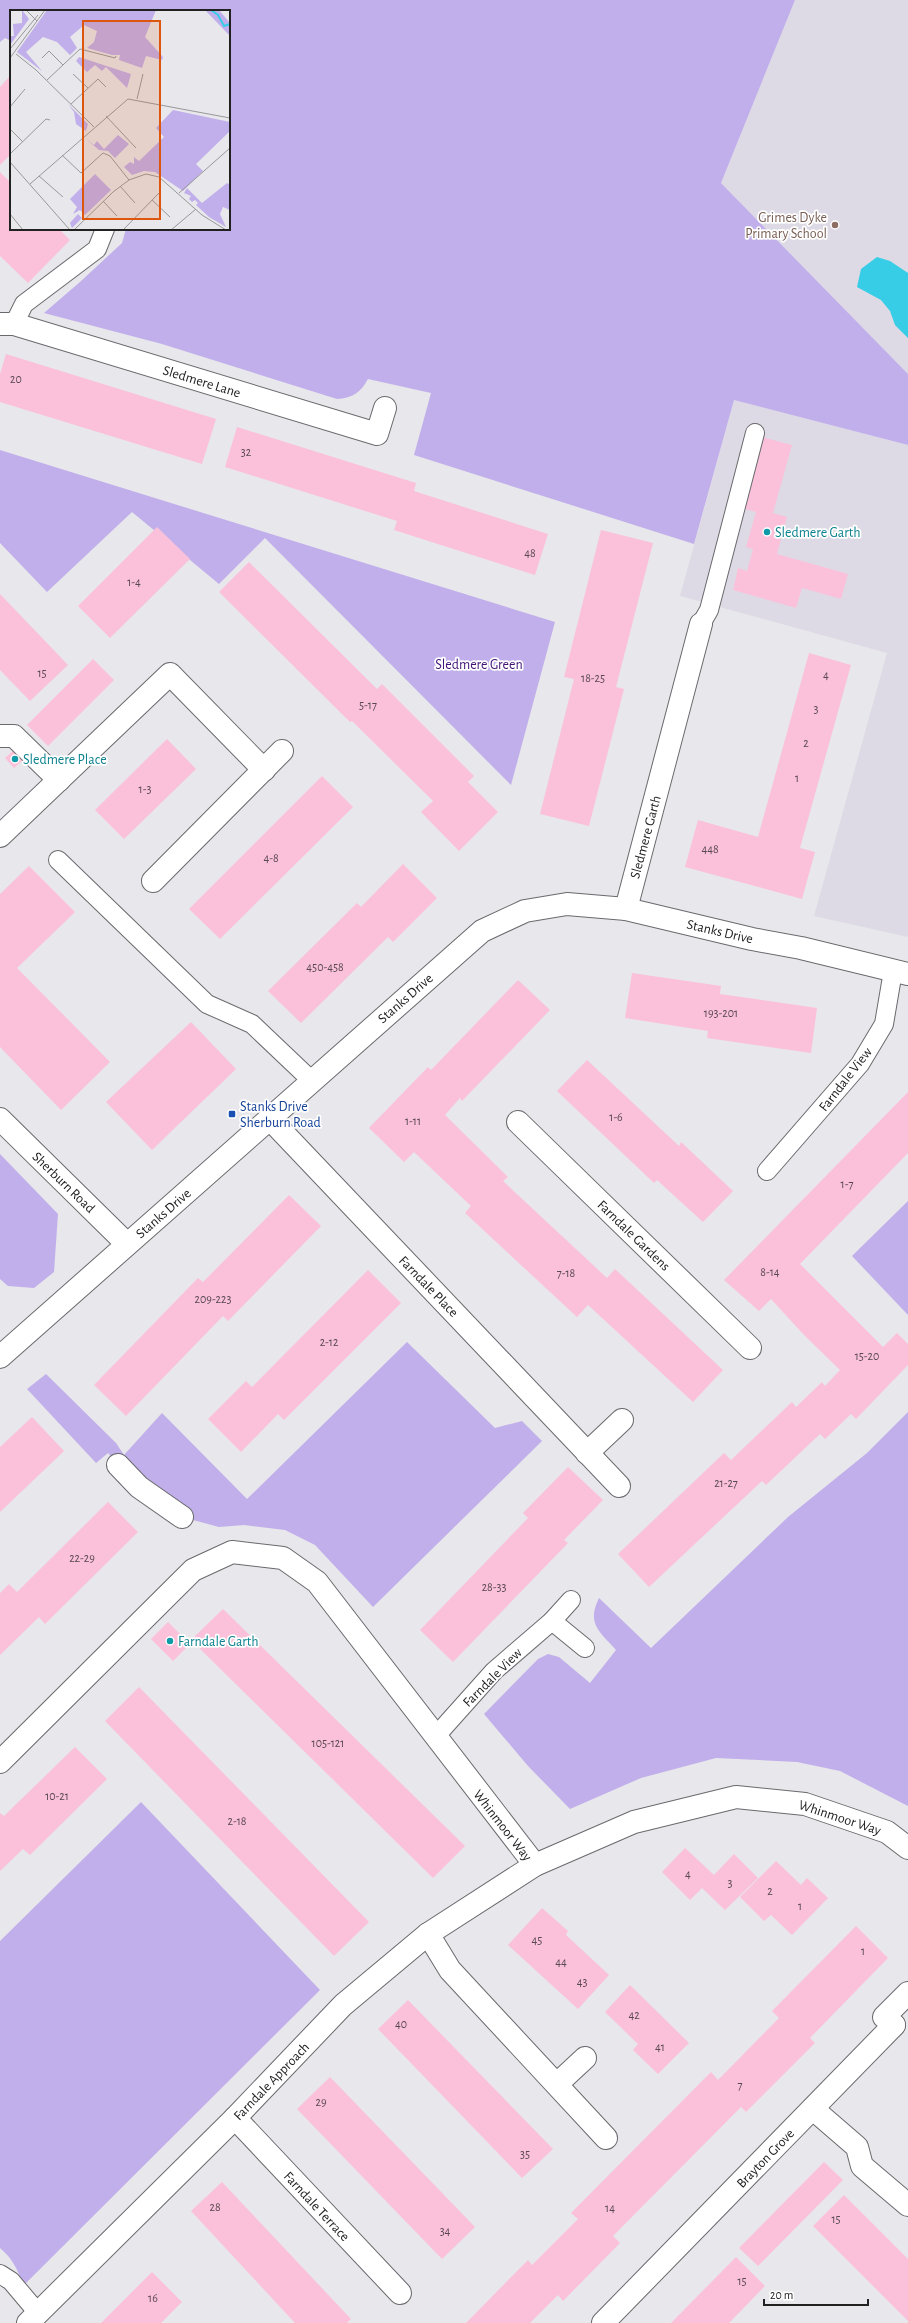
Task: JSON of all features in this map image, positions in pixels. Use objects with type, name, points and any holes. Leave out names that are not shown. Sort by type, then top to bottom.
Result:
[{"type":"street","name":"Sledmere Lane","points":[[7,324],[377,434],[385,408]]},
{"type":"street","name":"Sledmere Garth","points":[[626,910],[700,624]]},
{"type":"street","points":[[0,836],[170,674],[264,770]]},
{"type":"street","points":[[0,736],[14,736],[59,780]]},
{"type":"street","points":[[153,881],[282,751]]},
{"type":"street","name":"Stanks Drive","points":[[0,1357],[24,1338],[127,1244],[482,931],[525,911],[567,904],[626,910],[752,939],[801,948],[901,972]]},
{"type":"street","name":"Sherburn Road","points":[[0,1119],[127,1244]]},
{"type":"street","name":"Farndale Place","points":[[270,1119],[619,1486]]},
{"type":"street","name":"Farndale Gardens","points":[[518,1122],[750,1348]]},
{"type":"street","points":[[588,1453],[622,1420]]},
{"type":"street","points":[[118,1465],[139,1487],[182,1517]]},
{"type":"street","name":"Whinmoor Way","points":[[0,1762],[193,1570],[232,1552],[284,1558],[317,1582],[534,1866],[634,1822],[736,1797],[805,1804],[887,1832],[908,1848]]},
{"type":"street","name":"Farndale Approach","points":[[33,2318],[235,2118],[343,2005],[428,1934],[534,1866]]},
{"type":"street","points":[[428,1934],[450,1970],[606,2138]]},
{"type":"street","name":"Brayton Grove","points":[[603,2323],[894,2025],[884,2017],[908,1993]]},
{"type":"street","points":[[557,2084],[585,2058]]},
{"type":"street","points":[[813,2109],[857,2147],[862,2166],[908,2205]]},
{"type":"street","name":"Farndale Terrace","points":[[235,2118],[400,2293]]},
{"type":"lane","points":[[7,324],[24,304],[97,249],[105,230]]},
{"type":"lane","points":[[700,624],[709,610],[755,433]]},
{"type":"lane","points":[[58,860],[207,1004],[252,1024],[312,1082]]},
{"type":"lane","name":"Farndale View","points":[[767,1171],[860,1064],[884,1024],[901,972]]},
{"type":"lane","name":"Farndale View","points":[[435,1737],[494,1672],[552,1621],[571,1600]]},
{"type":"lane","points":[[552,1621],[585,1648]]},
{"type":"lane","points":[[0,2274],[11,2281],[33,2318]]},
{"type":"shaded area","name":"Grimes Dyke Primary School","points":[[795,0],[908,0],[908,374],[721,183]]},
{"type":"shaded area","points":[[734,400],[908,445],[908,937],[814,916],[887,653],[680,596]]},
{"type":"green space","points":[[0,0],[795,0],[721,183],[908,374],[908,445],[734,400],[694,544],[414,455],[431,393],[368,379],[356,394],[337,399],[162,344],[44,313],[122,243],[126,230],[230,230],[230,10],[10,10],[10,40],[5,38],[0,42]]},
{"type":"green space","name":"Sledmere Green","points":[[0,450],[555,622],[511,785],[265,538],[219,584],[132,512],[47,592],[0,543]]},
{"type":"green space","points":[[0,1154],[58,1214],[54,1272],[34,1288],[8,1286],[0,1279]]},
{"type":"green space","points":[[908,1201],[908,1315],[852,1256]]},
{"type":"green space","points":[[407,1342],[495,1428],[522,1421],[542,1441],[373,1607],[315,1545],[285,1530],[244,1525],[219,1527],[182,1517],[118,1465],[108,1453],[96,1463],[27,1389],[46,1374],[116,1443],[124,1455],[162,1413],[247,1499]]},
{"type":"green space","points":[[908,1412],[908,1806],[840,1771],[797,1762],[716,1758],[641,1778],[570,1809],[528,1766],[484,1714],[538,1659],[548,1654],[559,1657],[590,1683],[616,1650],[600,1632],[594,1621],[595,1607],[599,1598],[651,1648],[788,1517],[867,1453]]},
{"type":"green space","points":[[141,1802],[320,1990],[23,2286],[14,2265],[0,2248],[0,1941]]},
{"type":"water","points":[[877,257],[890,261],[908,273],[908,338],[895,325],[890,311],[881,300],[857,287],[861,269]]},
{"type":"building","points":[[10,76],[10,155],[0,165],[0,87]]},
{"type":"building","points":[[0,172],[10,182],[10,230],[60,230],[70,240],[28,283],[0,256]]},
{"type":"building","points":[[6,354],[216,419],[202,464],[0,402],[0,374]]},
{"type":"building","points":[[237,427],[416,483],[414,491],[548,534],[535,575],[394,530],[397,521],[225,467]]},
{"type":"building","name":"Sledmere Garth","points":[[762,437],[792,445],[773,513],[787,517],[777,554],[848,574],[841,599],[802,588],[796,608],[733,590],[738,568],[747,571],[753,549],[746,547],[756,512],[742,508]]},
{"type":"building","points":[[157,527],[190,559],[110,638],[78,606]]},
{"type":"building","points":[[601,530],[653,543],[616,687],[624,689],[589,826],[540,814],[574,679],[564,677]]},
{"type":"building","points":[[249,562],[377,689],[382,684],[474,776],[468,782],[498,812],[459,851],[421,812],[433,801],[352,721],[350,722],[219,592]]},
{"type":"building","points":[[0,594],[68,665],[30,701],[0,670]]},
{"type":"building","points":[[809,653],[851,665],[800,848],[815,852],[802,899],[685,867],[698,820],[758,837]]},
{"type":"building","points":[[93,659],[114,680],[48,746],[27,725]]},
{"type":"building","points":[[167,739],[196,769],[124,839],[95,810]]},
{"type":"building","name":"Sledmere Place","points":[[15,749],[24,759],[14,768],[5,758]]},
{"type":"building","points":[[322,776],[353,807],[220,939],[189,909]]},
{"type":"building","points":[[403,864],[437,898],[393,942],[388,937],[301,1023],[268,991],[357,903],[361,907]]},
{"type":"building","points":[[29,866],[75,912],[17,968],[110,1062],[61,1110],[0,1047],[0,894]]},
{"type":"building","points":[[632,973],[721,986],[720,994],[817,1008],[811,1053],[707,1038],[708,1031],[625,1018]]},
{"type":"building","points":[[518,980],[550,1010],[462,1101],[460,1098],[445,1115],[508,1177],[503,1181],[607,1278],[615,1269],[723,1370],[693,1402],[588,1305],[577,1317],[465,1213],[471,1206],[414,1152],[404,1162],[369,1128],[428,1067],[431,1070]]},
{"type":"building","points":[[191,1022],[236,1069],[152,1150],[106,1102]]},
{"type":"building","points":[[587,1060],[679,1146],[681,1142],[733,1191],[703,1222],[657,1180],[654,1183],[557,1091]]},
{"type":"building","points":[[908,1092],[908,1153],[800,1264],[883,1347],[897,1333],[908,1344],[908,1365],[856,1419],[851,1414],[825,1439],[820,1434],[766,1485],[762,1481],[649,1587],[618,1554],[724,1453],[731,1460],[792,1402],[796,1407],[822,1382],[825,1386],[840,1370],[804,1335],[771,1299],[759,1311],[724,1280]]},
{"type":"building","points":[[289,1195],[321,1226],[228,1321],[223,1316],[126,1416],[94,1385],[198,1278],[203,1282]]},
{"type":"building","points":[[368,1270],[401,1303],[284,1420],[278,1414],[241,1452],[208,1419],[246,1381],[252,1387]]},
{"type":"building","points":[[32,1417],[64,1451],[0,1512],[0,1447]]},
{"type":"building","points":[[568,1467],[603,1500],[564,1540],[568,1543],[453,1662],[420,1630],[528,1518],[523,1513]]},
{"type":"building","points":[[108,1502],[138,1532],[45,1624],[39,1617],[0,1655],[0,1593],[9,1584],[17,1592]]},
{"type":"building","points":[[223,1609],[465,1846],[433,1878],[191,1640]]},
{"type":"building","name":"Farndale Garth","points":[[168,1622],[190,1644],[173,1661],[151,1639]]},
{"type":"building","points":[[139,1687],[369,1922],[334,1956],[105,1721]]},
{"type":"building","points":[[75,1747],[107,1779],[30,1855],[23,1849],[0,1871],[0,1813],[4,1816]]},
{"type":"building","points":[[685,1848],[714,1875],[734,1854],[758,1878],[725,1910],[702,1888],[690,1900],[662,1872]]},
{"type":"building","points":[[776,1861],[801,1885],[807,1878],[828,1898],[792,1935],[771,1915],[764,1921],[740,1897]]},
{"type":"building","points":[[542,1908],[568,1931],[566,1935],[609,1975],[578,2009],[508,1945]]},
{"type":"building","points":[[856,1926],[888,1958],[810,2038],[815,2043],[746,2112],[741,2107],[613,2236],[620,2243],[563,2301],[558,2295],[530,2323],[466,2323],[528,2260],[532,2265],[578,2219],[571,2213],[711,2072],[718,2080],[779,2018],[772,2011]]},
{"type":"building","points":[[630,1985],[689,2043],[658,2074],[633,2050],[638,2044],[605,2012]]},
{"type":"building","points":[[408,2000],[553,2149],[522,2178],[378,2029]]},
{"type":"building","points":[[330,2077],[475,2227],[442,2259],[297,2109]]},
{"type":"building","points":[[824,2162],[843,2180],[758,2266],[739,2248]]},
{"type":"building","points":[[222,2182],[351,2319],[347,2323],[295,2323],[191,2211]]},
{"type":"building","points":[[844,2195],[908,2259],[908,2321],[813,2226]]},
{"type":"building","points":[[736,2257],[765,2286],[729,2323],[671,2323]]},
{"type":"building","points":[[152,2272],[182,2302],[161,2323],[101,2323]]},
{"type":"place","name":"Grimes Dyke Primary School","points":[[835,225]]},
{"type":"place","name":"Sledmere Garth","points":[[767,532]]},
{"type":"place","name":"Sledmere Place","points":[[15,759]]},
{"type":"place","name":"Stanks Drive Sherburn Road","points":[[232,1114]]},
{"type":"place","name":"Farndale Garth","points":[[170,1641]]}]
